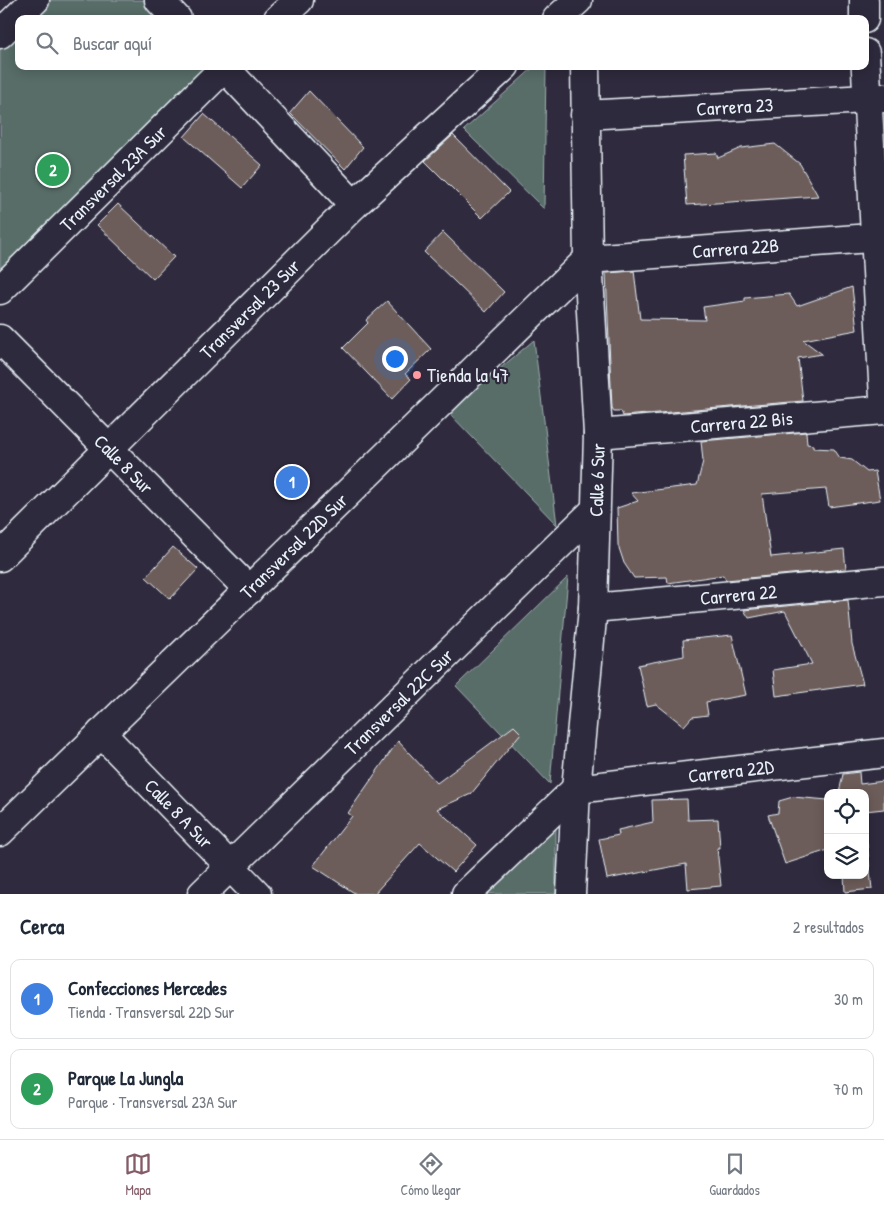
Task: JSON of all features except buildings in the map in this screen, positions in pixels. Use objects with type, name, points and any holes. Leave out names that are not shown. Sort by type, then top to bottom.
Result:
[{"type":"street","points":[[20,15],[35,0]]},
{"type":"street","points":[[159,0],[173,15]]},
{"type":"street","points":[[282,15],[299,0]]},
{"type":"street","points":[[561,15],[578,0]]},
{"type":"street","points":[[585,0],[585,15]]},
{"type":"street","points":[[864,0],[864,15]]},
{"type":"street","points":[[0,34],[15,19]]},
{"type":"street","name":"Transversal 23A Sur","points":[[0,290],[222,70]]},
{"type":"street","points":[[228,70],[354,205]]},
{"type":"street","name":"Transversal 23 Sur","points":[[0,557],[354,205],[501,70]]},
{"type":"street","name":"Calle 6 Sur","points":[[571,894],[576,789],[593,608],[598,434],[588,259],[585,70]]},
{"type":"street","points":[[869,70],[875,99],[884,398]]},
{"type":"street","name":"Carrera 23","points":[[585,115],[875,99]]},
{"type":"street","name":"Carrera 22B","points":[[588,259],[880,238]]},
{"type":"street","name":"Transversal 22D Sur","points":[[0,832],[588,259]]},
{"type":"street","name":"Calle 8 Sur","points":[[0,339],[248,590]]},
{"type":"street","name":"Carrera 22 Bis","points":[[598,434],[884,410]]},
{"type":"street","name":"Transversal 22C Sur","points":[[202,894],[595,510]]},
{"type":"street","name":"Carrera 22","points":[[593,608],[884,581]]},
{"type":"street","name":"Calle 8 A Sur","points":[[101,733],[257,894]]},
{"type":"street","name":"Carrera 22D","points":[[576,789],[884,753]]},
{"type":"street","points":[[466,894],[576,789]]},
{"type":"green space","points":[[49,0],[146,0],[160,15],[34,15]]},
{"type":"green space","points":[[15,34],[15,70],[207,70],[0,274],[0,49]]},
{"type":"green space","points":[[531,70],[546,70],[544,209],[464,130]]},
{"type":"green space","points":[[534,340],[557,525],[448,412]]},
{"type":"green space","points":[[568,577],[550,784],[456,686]]},
{"type":"green space","points":[[556,820],[556,894],[475,894]]},
{"type":"place","name":"Parque La Jungla","points":[[53,170]]},
{"type":"place","name":"Tienda la 47","points":[[417,375]]},
{"type":"place","name":"Confecciones Mercedes","points":[[292,482]]}]
